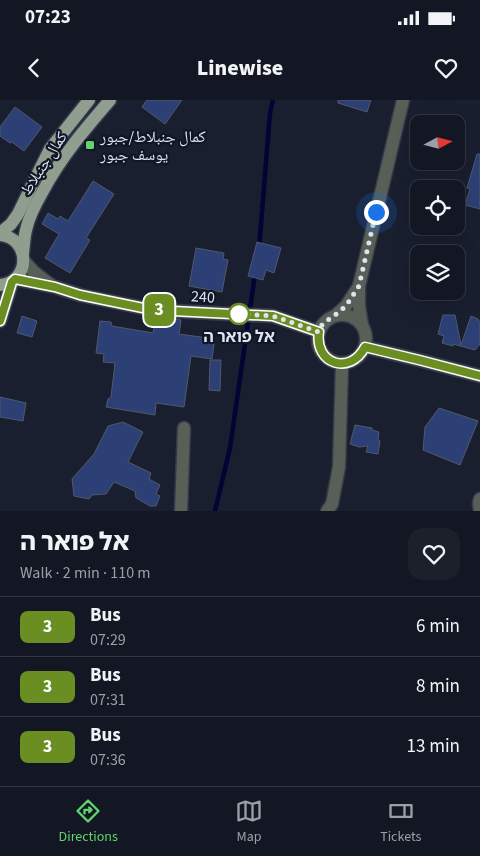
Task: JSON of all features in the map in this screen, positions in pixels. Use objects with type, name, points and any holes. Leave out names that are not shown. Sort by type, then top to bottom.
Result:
[{"type":"main road","name":"كمال جنبلاط","points":[[0,234],[18,214],[50,149],[89,100]]},
{"type":"main road","name":"كمال جنبلاط","points":[[9,282],[21,271],[26,230],[31,215],[49,179],[71,147],[110,100]]},
{"type":"main road","points":[[0,234],[18,244],[23,257]]},
{"type":"main road","points":[[0,321],[9,282]]},
{"type":"street","points":[[359,286],[346,306],[322,325],[319,332],[319,347],[322,354],[334,362],[349,363],[362,354],[365,347],[365,332],[358,306],[359,286],[402,100]]},
{"type":"street","name":"240","points":[[23,257],[40,277],[55,287]]},
{"type":"street","name":"240","points":[[9,282],[55,287],[80,295],[143,308],[273,316],[319,332]]},
{"type":"street","points":[[334,316],[350,316],[362,325]]},
{"type":"street","points":[[365,347],[480,376]]},
{"type":"street","points":[[327,511],[332,504],[339,467],[342,364]]},
{"type":"street","points":[[181,511],[184,428]]},
{"type":"street","points":[[480,499],[480,511]]},
{"type":"building","points":[[147,100],[182,100],[165,124],[142,107]]},
{"type":"building","points":[[338,100],[371,100],[367,112],[338,103]]},
{"type":"building","points":[[15,107],[42,127],[24,151],[0,136],[0,127]]},
{"type":"building","points":[[477,154],[480,154],[480,209],[465,205],[470,189],[467,188]]},
{"type":"building","points":[[93,181],[114,194],[86,238],[90,240],[70,273],[45,258],[59,234],[42,224],[48,213],[58,219],[60,216],[68,221]]},
{"type":"building","points":[[257,242],[281,248],[274,273],[266,270],[263,280],[248,276]]},
{"type":"building","points":[[196,248],[224,253],[223,259],[228,260],[222,292],[189,286]]},
{"type":"building","points":[[443,315],[455,315],[461,345],[471,316],[478,319],[480,323],[480,344],[475,350],[442,343],[444,336],[438,334]]},
{"type":"building","points":[[22,316],[37,321],[32,337],[17,333]]},
{"type":"building","points":[[156,317],[181,320],[179,334],[208,338],[207,343],[214,344],[212,359],[191,356],[184,407],[156,403],[155,415],[106,407],[108,399],[111,397],[115,363],[103,362],[104,354],[96,353],[100,321],[111,322],[112,326],[153,333]]},
{"type":"building","points":[[210,360],[221,360],[220,391],[209,390]]},
{"type":"building","points":[[0,397],[26,403],[23,421],[0,417]]},
{"type":"building","points":[[439,408],[478,421],[460,465],[423,450],[425,427]]},
{"type":"building","points":[[123,422],[143,432],[128,462],[151,473],[149,479],[160,485],[156,494],[160,496],[156,506],[150,506],[136,498],[135,491],[114,482],[106,494],[92,495],[89,499],[74,496],[72,479],[94,454],[108,426]]},
{"type":"building","points":[[355,425],[372,428],[372,430],[379,432],[378,454],[366,452],[368,446],[359,447],[350,444]]},
{"type":"waterway","points":[[259,249],[270,113],[273,100]]},
{"type":"waterway","points":[[215,511],[230,448],[255,274]]},
{"type":"bus line","name":"3","points":[[0,321],[12,282],[15,279],[143,308],[273,316],[319,332],[319,347],[322,354],[334,362],[349,363],[362,354],[365,347],[480,376]]},
{"type":"place","name":"كمال جنبلاط/جبور يوسف جبور","points":[[90,145]]},
{"type":"place","name":"אל פואר ה","points":[[239,314]]},
{"type":"route","points":[[239,314],[273,316],[319,332],[322,325],[346,306],[359,286],[376,212]]}]
